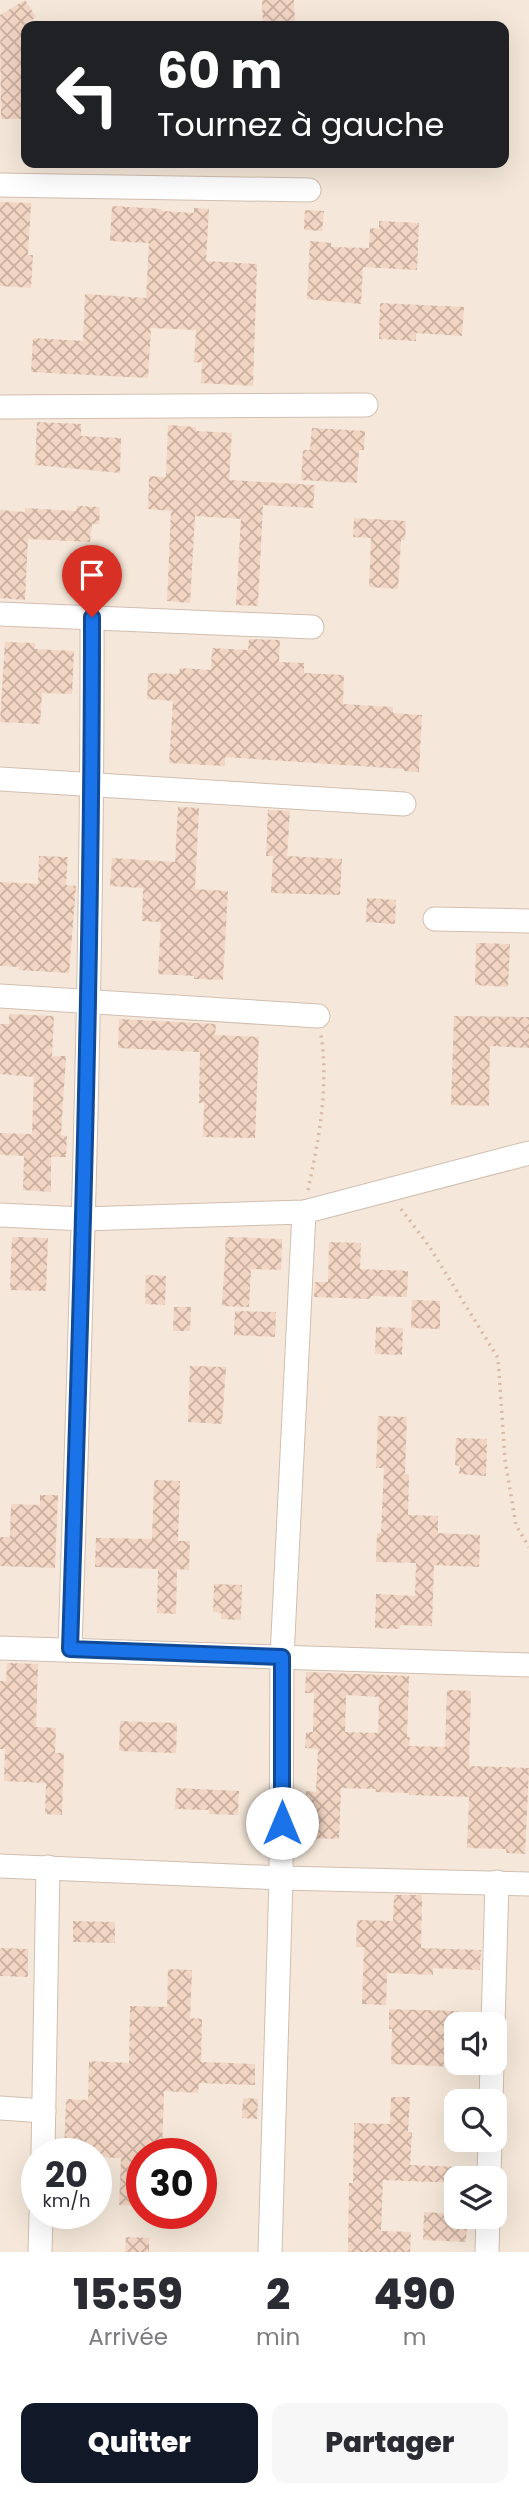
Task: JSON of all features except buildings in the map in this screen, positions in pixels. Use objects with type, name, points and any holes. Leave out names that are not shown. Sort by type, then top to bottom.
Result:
[{"type":"street","points":[[0,185],[309,190]]},
{"type":"street","points":[[0,407],[366,405]]},
{"type":"street","points":[[0,614],[312,627]]},
{"type":"street","points":[[70,1649],[89,1001],[93,784],[92,617]]},
{"type":"street","points":[[0,779],[404,804]]},
{"type":"street","points":[[435,919],[529,921]]},
{"type":"street","points":[[0,996],[318,1016]]},
{"type":"street","points":[[0,1215],[83,1219],[303,1212],[529,1153]]},
{"type":"street","points":[[270,2252],[281,1878],[282,1657],[303,1212]]},
{"type":"street","points":[[0,1648],[529,1665]]},
{"type":"street","points":[[0,1866],[281,1878],[529,1884]]},
{"type":"street","points":[[43,2138],[48,1867]]},
{"type":"street","points":[[494,2012],[497,1882]]},
{"type":"street","points":[[0,2108],[44,2111]]},
{"type":"street","points":[[40,2252],[41,2229]]},
{"type":"street","points":[[487,2252],[488,2229]]},
{"type":"path","points":[[303,1212],[323,1118],[324,1052],[318,1016]]},
{"type":"path","points":[[387,1191],[429,1246],[498,1358],[505,1460],[516,1525],[529,1547]]},
{"type":"shaded area","points":[[0,0],[529,0],[529,2252],[0,2252]]},
{"type":"route","points":[[92,617],[93,784],[89,1001],[70,1649],[282,1657],[282,1823]]}]
